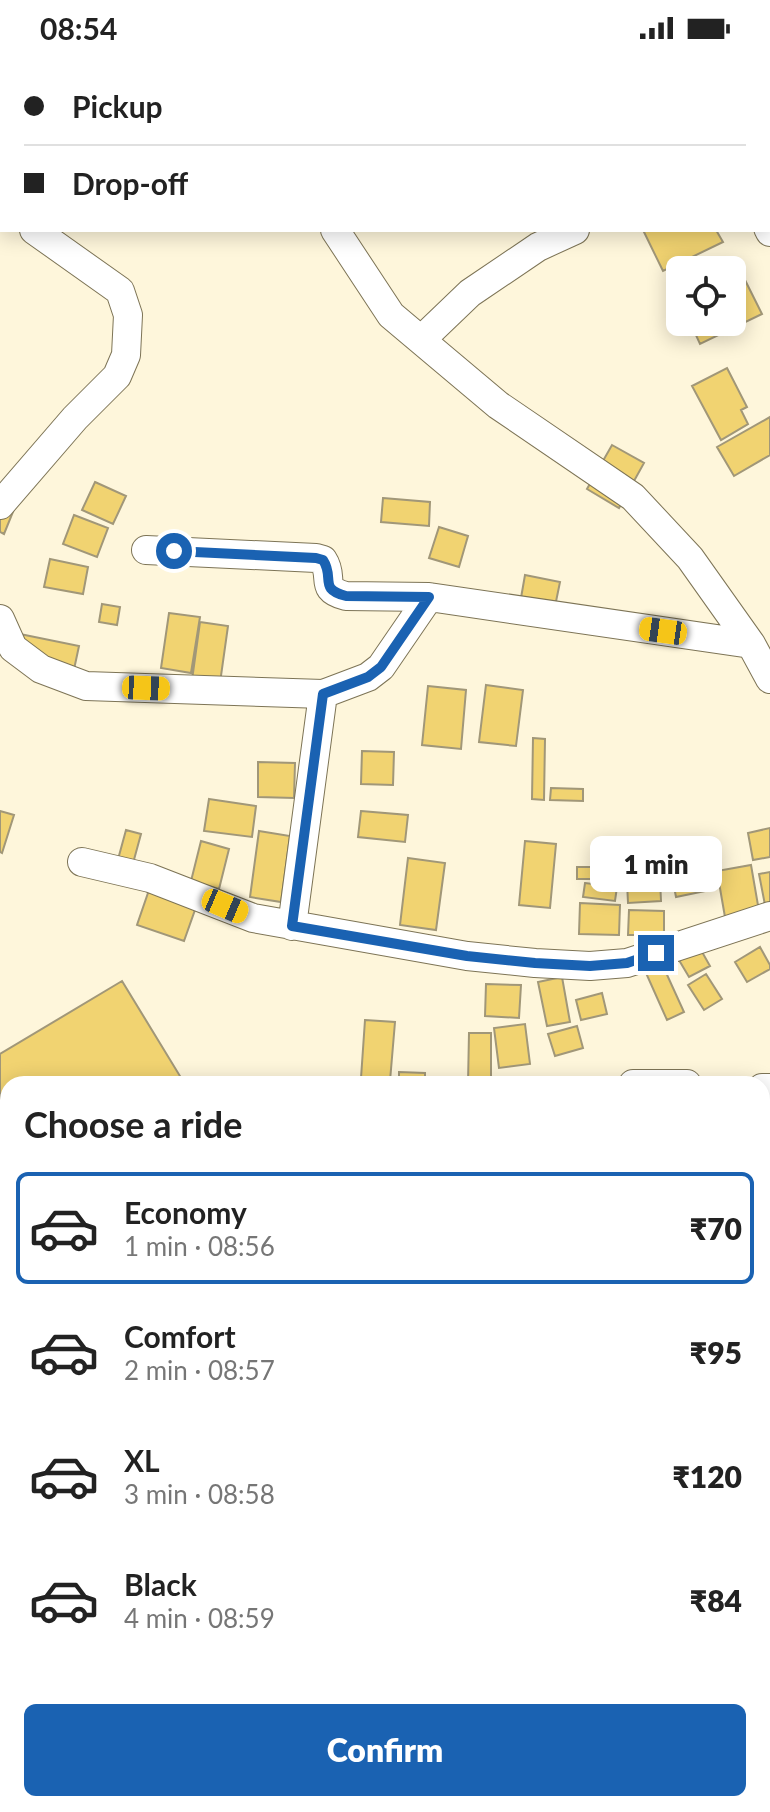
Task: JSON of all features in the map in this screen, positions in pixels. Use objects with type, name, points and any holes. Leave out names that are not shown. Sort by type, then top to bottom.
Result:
[{"type":"street","points":[[0,505],[75,418],[117,376],[126,355],[128,315],[120,291],[37,232]]},
{"type":"street","points":[[336,232],[391,315],[498,405],[633,497],[690,558],[751,644],[770,679]]},
{"type":"street","points":[[421,340],[470,293],[538,247],[571,232]]},
{"type":"street","points":[[146,550],[316,558],[323,560],[327,566],[328,586],[334,593],[346,596],[429,597],[751,644]]},
{"type":"street","points":[[0,619],[13,648],[41,669],[86,686],[323,694],[368,677],[381,667],[429,597]]},
{"type":"street","points":[[292,926],[323,694]]},
{"type":"street","points":[[82,862],[150,878],[253,918],[467,956],[535,963],[590,966],[627,963],[770,916]]},
{"type":"building","points":[[644,232],[717,232],[723,242],[694,256],[666,256],[666,270],[663,271]]},
{"type":"building","points":[[746,282],[762,314],[746,322]]},
{"type":"building","points":[[696,336],[717,336],[700,344]]},
{"type":"building","points":[[727,368],[747,407],[741,410],[748,424],[721,440],[692,386]]},
{"type":"building","points":[[770,417],[770,455],[734,476],[717,447]]},
{"type":"building","points":[[612,445],[644,463],[619,508],[587,489]]},
{"type":"building","points":[[95,482],[126,496],[113,524],[82,510]]},
{"type":"building","points":[[19,497],[4,534],[0,532],[0,499]]},
{"type":"building","points":[[383,498],[430,502],[429,526],[381,522]]},
{"type":"building","points":[[74,515],[108,528],[97,557],[63,544]]},
{"type":"building","points":[[439,527],[468,536],[459,567],[429,558]]},
{"type":"building","points":[[50,559],[88,567],[83,594],[44,587]]},
{"type":"building","points":[[525,575],[560,582],[552,621],[518,615]]},
{"type":"building","points":[[102,604],[120,607],[117,625],[99,622]]},
{"type":"building","points":[[169,613],[200,617],[191,673],[161,668]]},
{"type":"building","points":[[200,622],[228,626],[220,683],[192,680]]},
{"type":"building","points":[[20,634],[79,646],[73,674],[14,662]]},
{"type":"building","points":[[486,685],[523,690],[516,746],[479,742]]},
{"type":"building","points":[[428,686],[466,690],[461,749],[422,745]]},
{"type":"building","points":[[533,738],[545,739],[544,800],[532,799]]},
{"type":"building","points":[[362,751],[394,752],[393,785],[361,784]]},
{"type":"building","points":[[258,762],[295,763],[294,798],[258,797]]},
{"type":"building","points":[[551,788],[583,789],[583,801],[550,800]]},
{"type":"building","points":[[209,799],[256,806],[252,837],[204,831]]},
{"type":"building","points":[[0,811],[14,815],[2,853],[0,852]]},
{"type":"building","points":[[361,811],[408,815],[405,842],[358,837]]},
{"type":"building","points":[[770,828],[770,857],[753,860],[748,833]]},
{"type":"building","points":[[126,830],[141,834],[132,867],[117,863]]},
{"type":"building","points":[[259,831],[290,836],[281,902],[250,897]]},
{"type":"building","points":[[201,841],[229,849],[219,889],[191,881]]},
{"type":"building","points":[[525,841],[556,844],[550,908],[519,905]]},
{"type":"building","points":[[408,858],[445,863],[436,930],[400,925]]},
{"type":"building","points":[[659,859],[661,901],[628,903],[626,861]]},
{"type":"building","points":[[710,864],[715,889],[676,897],[671,871]]},
{"type":"building","points":[[751,865],[759,911],[725,917],[717,871]]},
{"type":"building","points":[[577,867],[618,867],[618,879],[577,879]]},
{"type":"building","points":[[770,872],[770,904],[765,905],[759,874]]},
{"type":"building","points":[[585,883],[617,887],[615,901],[583,897]]},
{"type":"building","points":[[149,890],[196,907],[184,941],[137,925]]},
{"type":"building","points":[[580,903],[620,905],[619,935],[579,934]]},
{"type":"building","points":[[629,910],[664,911],[664,935],[628,935]]},
{"type":"building","points":[[697,943],[710,966],[689,977],[676,955]]},
{"type":"building","points":[[760,947],[770,969],[747,982],[735,962]]},
{"type":"building","points":[[663,966],[684,1012],[667,1020],[646,973]]},
{"type":"building","points":[[706,974],[722,999],[704,1010],[688,985]]},
{"type":"building","points":[[562,977],[570,1022],[547,1026],[538,982]]},
{"type":"building","points":[[122,981],[180,1076],[0,1076],[0,1054]]},
{"type":"building","points":[[486,984],[521,985],[519,1018],[485,1016]]},
{"type":"building","points":[[602,993],[607,1014],[581,1020],[576,1000]]},
{"type":"building","points":[[365,1020],[395,1022],[390,1076],[361,1076]]},
{"type":"building","points":[[525,1024],[530,1064],[499,1068],[494,1028]]},
{"type":"building","points":[[577,1026],[583,1048],[555,1056],[548,1034]]},
{"type":"building","points":[[469,1033],[491,1033],[491,1076],[468,1076]]},
{"type":"building","points":[[399,1072],[425,1073],[425,1076],[399,1076]]},
{"type":"route","points":[[174,551],[316,558],[323,560],[327,566],[328,586],[334,593],[346,596],[429,597],[381,667],[368,677],[323,694],[292,926],[467,956],[535,963],[590,966],[627,963],[656,953]]}]
